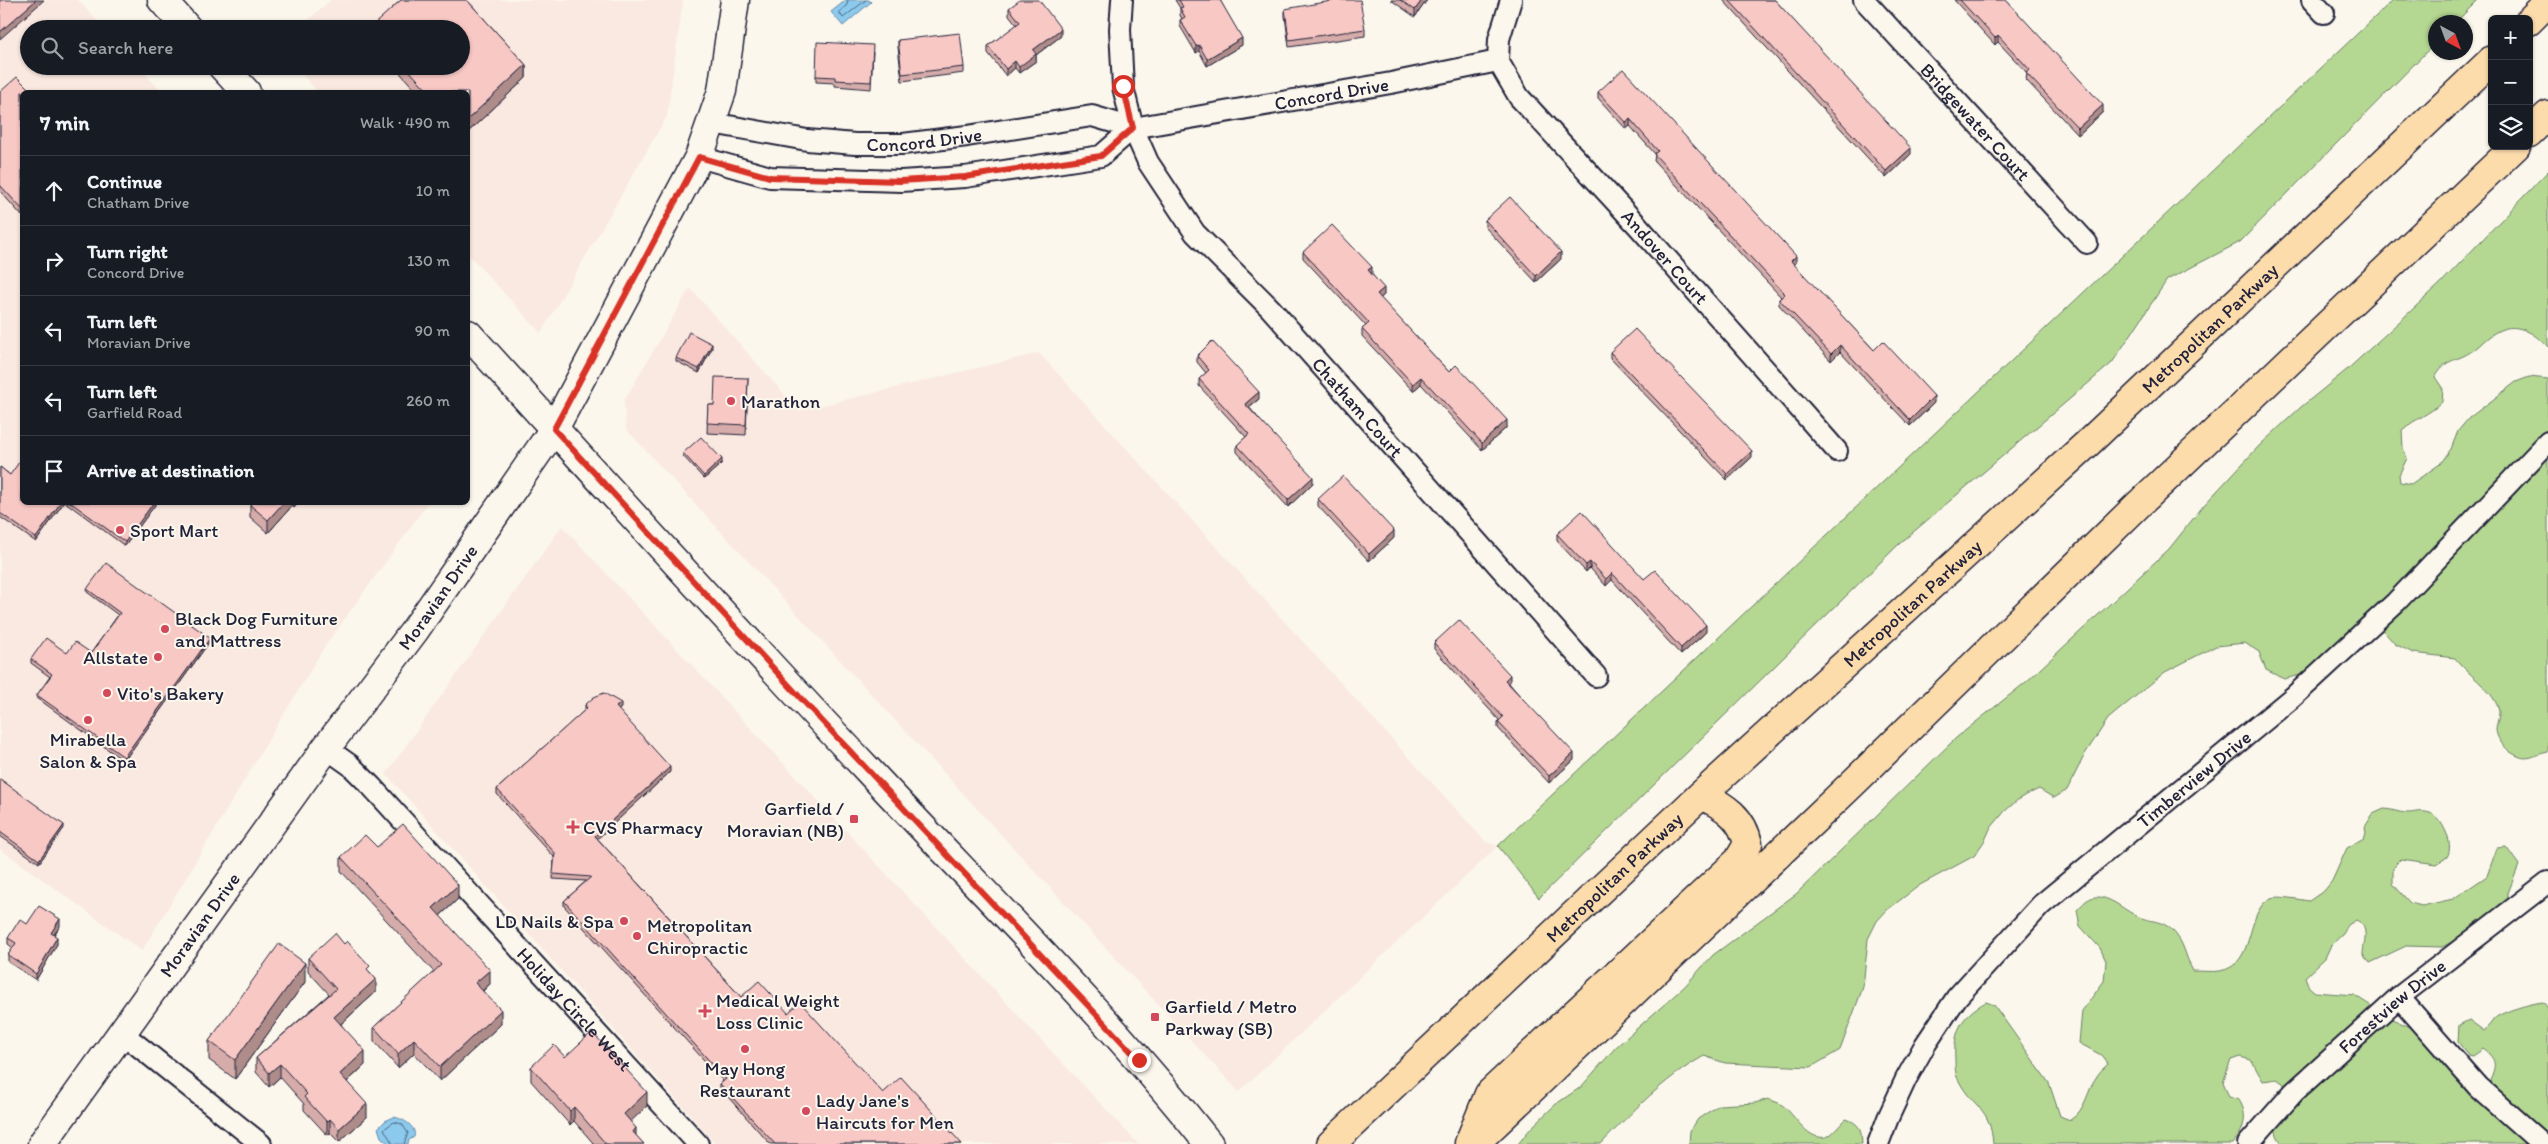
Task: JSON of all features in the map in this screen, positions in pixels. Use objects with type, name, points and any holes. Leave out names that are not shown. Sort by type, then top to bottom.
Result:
[{"type":"main road","points":[[2533,17],[2548,2]]},
{"type":"main road","name":"Metropolitan Parkway","points":[[1331,1144],[1701,795],[2088,443],[2488,64]]},
{"type":"main road","points":[[2533,129],[2548,115]]},
{"type":"main road","points":[[1474,1144],[1844,792],[2138,504],[2512,150]]},
{"type":"main road","points":[[1469,1144],[1489,1094],[1738,861],[1748,844],[1740,822],[1730,811],[1701,795]]},
{"type":"street","points":[[162,0],[180,20]]},
{"type":"street","name":"Moravian Drive","points":[[42,1144],[326,748],[415,630],[554,429],[699,157],[722,91],[735,0]]},
{"type":"street","name":"Chatham Court","points":[[1122,0],[1120,29],[1123,86],[1133,128],[1148,162],[1195,233],[1271,309],[1596,676]]},
{"type":"street","points":[[1498,61],[1499,39],[1511,0]]},
{"type":"street","name":"Bridgewater Court","points":[[1864,0],[2087,242]]},
{"type":"street","name":"Concord Drive","points":[[712,123],[807,140],[855,144],[903,144],[1092,116],[1133,128],[1391,83],[1498,61]]},
{"type":"street","name":"Andover Court","points":[[1498,61],[1519,97],[1640,227],[1837,452]]},
{"type":"street","points":[[230,75],[244,90]]},
{"type":"street","name":"Concord Drive","points":[[699,157],[770,177],[900,181],[965,177],[1101,156],[1133,128]]},
{"type":"street","points":[[470,336],[807,705],[1055,968],[1168,1092],[1209,1144]]},
{"type":"street","name":"Timberview Drive","points":[[1878,1144],[1888,1118],[1925,1046],[1957,997],[2035,911],[2300,691],[2396,602],[2548,442]]},
{"type":"street","name":"Holiday Circle West","points":[[326,748],[350,765],[372,786],[698,1144]]},
{"type":"street","name":"Forestview Drive","points":[[2248,1144],[2294,1092],[2399,997],[2548,882]]},
{"type":"street","points":[[2399,997],[2478,1087],[2542,1144]]},
{"type":"street","points":[[122,1033],[261,1144]]},
{"type":"shaded area","points":[[0,0],[78,0],[96,20],[20,20],[20,75],[146,75],[160,90],[20,90],[20,505],[427,505],[323,649],[142,951],[0,849]]},
{"type":"shaded area","points":[[331,0],[683,0],[667,116],[541,333],[470,256],[470,90],[316,90],[302,75],[470,75],[470,20],[308,20]]},
{"type":"shaded area","points":[[690,288],[799,411],[1039,353],[1486,842],[1498,846],[1239,1092],[626,429],[624,401]]},
{"type":"shaded area","points":[[562,526],[1138,1144],[716,1144],[386,774]]},
{"type":"green space","points":[[2393,0],[2478,0],[2463,15],[2428,15],[2428,50],[2240,242],[2167,280],[2112,363],[1898,545],[1539,898],[1498,846]]},
{"type":"green space","points":[[2548,171],[2548,347],[2528,332],[2521,329],[2506,328],[2490,336],[2464,356],[2442,367],[2435,377],[2443,389],[2442,402],[2402,430],[2403,448],[2407,458],[2399,475],[2400,482],[2411,484],[2440,464],[2451,449],[2458,431],[2469,418],[2516,382],[2529,377],[2548,379],[2548,752],[2525,758],[2511,752],[2502,744],[2497,735],[2499,710],[2495,700],[2455,658],[2413,653],[2395,644],[2378,625],[2300,675],[2284,679],[2266,670],[2259,652],[2245,643],[2216,646],[2165,672],[2108,719],[2085,754],[2067,790],[2054,798],[2039,789],[2020,798],[2005,811],[1990,829],[1974,856],[1920,885],[1887,910],[1877,921],[1868,939],[1863,987],[1840,1050],[1811,1067],[1725,1063],[1704,1056],[1662,1085],[1601,1144],[1518,1144],[1531,1128],[1556,1104],[1581,1087],[1616,1047],[1684,987],[1713,955],[1796,894],[1956,738],[2026,682],[2169,549],[2204,505],[2259,446],[2301,407],[2349,368],[2439,285]]},
{"type":"green space","points":[[2384,809],[2404,813],[2430,813],[2439,820],[2448,839],[2449,852],[2447,857],[2437,864],[2401,859],[2393,867],[2393,884],[2410,903],[2422,906],[2453,899],[2487,876],[2497,848],[2506,847],[2519,865],[2508,893],[2508,904],[2468,940],[2454,941],[2442,947],[2406,946],[2370,963],[2363,955],[2365,931],[2361,923],[2356,920],[2348,925],[2343,934],[2331,945],[2325,958],[2305,977],[2309,987],[2315,992],[2354,995],[2392,1019],[2410,1027],[2447,1059],[2489,1086],[2494,1062],[2483,1049],[2473,1056],[2468,1055],[2458,1042],[2459,1025],[2469,1020],[2484,1031],[2494,1019],[2510,1010],[2543,1002],[2547,1007],[2548,1018],[2548,1135],[2543,1133],[2528,1144],[2283,1144],[2278,1138],[2276,1123],[2284,1084],[2277,1079],[2263,1081],[2251,1060],[2240,1057],[2231,1060],[2223,1082],[2229,1097],[2239,1100],[2244,1112],[2242,1129],[2232,1144],[1993,1144],[1989,1122],[1970,1098],[1958,1079],[1956,1070],[1955,1049],[1958,1032],[1965,1018],[1978,1007],[1986,1002],[1994,1005],[2049,1083],[2060,1116],[2070,1120],[2080,1111],[2097,1076],[2108,1064],[2101,1055],[2079,1043],[2082,1011],[2104,981],[2106,961],[2100,948],[2080,926],[2077,910],[2085,902],[2095,897],[2105,898],[2139,917],[2162,923],[2172,930],[2180,940],[2193,971],[2220,971],[2232,967],[2240,959],[2257,914],[2263,905],[2274,897],[2309,901],[2325,890],[2332,881],[2347,848],[2364,839],[2365,827],[2373,814]]},
{"type":"green space","points":[[1768,1099],[1782,1105],[1808,1132],[1815,1136],[1829,1136],[1846,1119],[1851,1121],[1859,1128],[1862,1144],[1689,1144],[1690,1131],[1698,1119],[1719,1105],[1755,1103]]},
{"type":"water","points":[[846,0],[869,0],[871,2],[843,26],[831,12]]},
{"type":"water","points":[[394,1117],[406,1122],[414,1130],[414,1137],[409,1140],[408,1144],[389,1144],[381,1137],[378,1128],[385,1121]]},
{"type":"building","points":[[0,0],[36,0],[0,32]]},
{"type":"building","points":[[401,0],[467,0],[526,65],[470,117],[470,90],[427,90],[413,75],[470,75],[470,20],[379,20]]},
{"type":"building","points":[[1020,0],[1039,0],[1061,29],[1033,50],[1036,54],[1019,67],[1015,61],[1006,69],[988,46],[1020,22],[1009,8]]},
{"type":"building","points":[[1179,0],[1220,0],[1242,38],[1207,59],[1199,45],[1196,46],[1180,20],[1185,17],[1180,8],[1183,7]]},
{"type":"building","points":[[1337,0],[1360,0],[1365,29],[1289,40],[1285,9]]},
{"type":"building","points":[[1400,0],[1422,0],[1415,10]]},
{"type":"building","points":[[1729,0],[1775,0],[1911,148],[1886,171]]},
{"type":"building","points":[[1960,0],[2006,0],[2103,105],[2078,128],[2026,73],[2030,70],[1998,35],[1995,38]]},
{"type":"building","points":[[960,33],[964,67],[902,74],[898,40]]},
{"type":"building","points":[[817,42],[873,45],[871,82],[835,80],[835,77],[816,76]]},
{"type":"building","points":[[1623,69],[1796,256],[1791,261],[1874,350],[1883,341],[1934,396],[1910,420],[1840,345],[1831,354],[1779,299],[1785,294],[1654,154],[1658,151],[1630,119],[1626,122],[1598,92]]},
{"type":"building","points":[[17,77],[30,90],[20,90],[20,207],[0,185],[0,92]]},
{"type":"building","points":[[1510,197],[1561,252],[1536,276],[1485,220]]},
{"type":"building","points":[[1332,225],[1372,267],[1368,270],[1384,288],[1377,294],[1449,372],[1456,365],[1507,420],[1482,443],[1421,377],[1413,384],[1362,329],[1369,323],[1303,252]]},
{"type":"building","points":[[1635,329],[1752,451],[1727,474],[1610,352]]},
{"type":"building","points":[[689,332],[712,344],[699,369],[676,358]]},
{"type":"building","points":[[1212,341],[1259,392],[1245,404],[1313,477],[1288,500],[1237,445],[1249,434],[1199,379],[1209,370],[1197,356]]},
{"type":"building","name":"Marathon","points":[[715,377],[748,378],[746,425],[707,423],[708,405],[714,405]]},
{"type":"building","points":[[701,437],[722,459],[704,476],[683,453]]},
{"type":"building","points":[[20,461],[20,505],[59,505],[36,538],[0,513],[0,467],[10,475]]},
{"type":"building","points":[[1343,476],[1394,531],[1369,554],[1318,499]]},
{"type":"building","name":"Sport Mart","points":[[74,505],[152,505],[125,542]]},
{"type":"building","points":[[250,505],[281,505],[268,520]]},
{"type":"building","points":[[1582,511],[1644,579],[1655,570],[1706,625],[1681,648],[1612,573],[1606,579],[1590,562],[1586,565],[1557,534]]},
{"type":"building","points":[[106,563],[210,638],[124,757],[37,695],[52,674],[31,659],[46,638],[67,653],[75,642],[91,653],[120,613],[87,589]]},
{"type":"building","points":[[1459,620],[1510,675],[1505,680],[1574,753],[1549,776],[1498,722],[1503,717],[1434,643]]},
{"type":"building","points":[[604,693],[621,703],[616,707],[670,767],[595,836],[741,997],[759,981],[788,1013],[800,1002],[883,1093],[901,1077],[962,1144],[775,1144],[720,1084],[726,1079],[564,901],[591,877],[553,874],[555,853],[497,789],[587,708],[585,705],[594,697]]},
{"type":"building","points":[[0,779],[64,825],[39,860],[0,832]]},
{"type":"building","points":[[403,824],[458,885],[433,908],[490,970],[475,983],[501,1010],[440,1067],[414,1039],[398,1054],[374,1027],[441,965],[341,857],[365,835],[377,847]]},
{"type":"building","points":[[39,906],[60,919],[51,933],[57,937],[36,974],[8,955],[16,943],[8,938],[20,919],[27,924]]},
{"type":"building","points":[[335,933],[344,944],[347,941],[370,966],[367,969],[376,979],[334,1017],[365,1051],[340,1074],[367,1104],[339,1129],[330,1119],[327,1122],[304,1097],[307,1094],[280,1064],[269,1073],[256,1058],[336,989],[308,958]]},
{"type":"building","points":[[279,944],[305,963],[235,1060],[209,1041]]},
{"type":"building","points":[[592,1032],[647,1092],[624,1114],[636,1128],[633,1132],[644,1144],[606,1144],[574,1107],[570,1111],[531,1067],[554,1045],[565,1057]]},
{"type":"place","name":"Marathon","points":[[731,401]]},
{"type":"place","name":"Sport Mart","points":[[120,530]]},
{"type":"place","name":"Black Dog Furniture and Mattress","points":[[165,629]]},
{"type":"place","name":"Allstate","points":[[158,657]]},
{"type":"place","name":"Vito's Bakery","points":[[107,693]]},
{"type":"place","name":"Mirabella Salon & Spa","points":[[88,720]]},
{"type":"place","name":"Garfield / Moravian (NB)","points":[[854,819]]},
{"type":"place","name":"CVS Pharmacy","points":[[573,827]]},
{"type":"place","name":"LD Nails & Spa","points":[[624,921]]},
{"type":"place","name":"Metropolitan Chiropractic","points":[[637,936]]},
{"type":"place","name":"Medical Weight Loss Clinic","points":[[705,1011]]},
{"type":"place","name":"Garfield / Metro Parkway (SB)","points":[[1155,1017]]},
{"type":"place","name":"May Hong Restaurant","points":[[745,1049]]},
{"type":"place","name":"Lady Jane's Haircuts for Men","points":[[806,1111]]},
{"type":"route","points":[[1123,86],[1133,128],[1101,156],[1043,167],[965,177],[900,181],[803,179],[770,177],[699,157],[554,429],[807,705],[1139,1060]]}]
